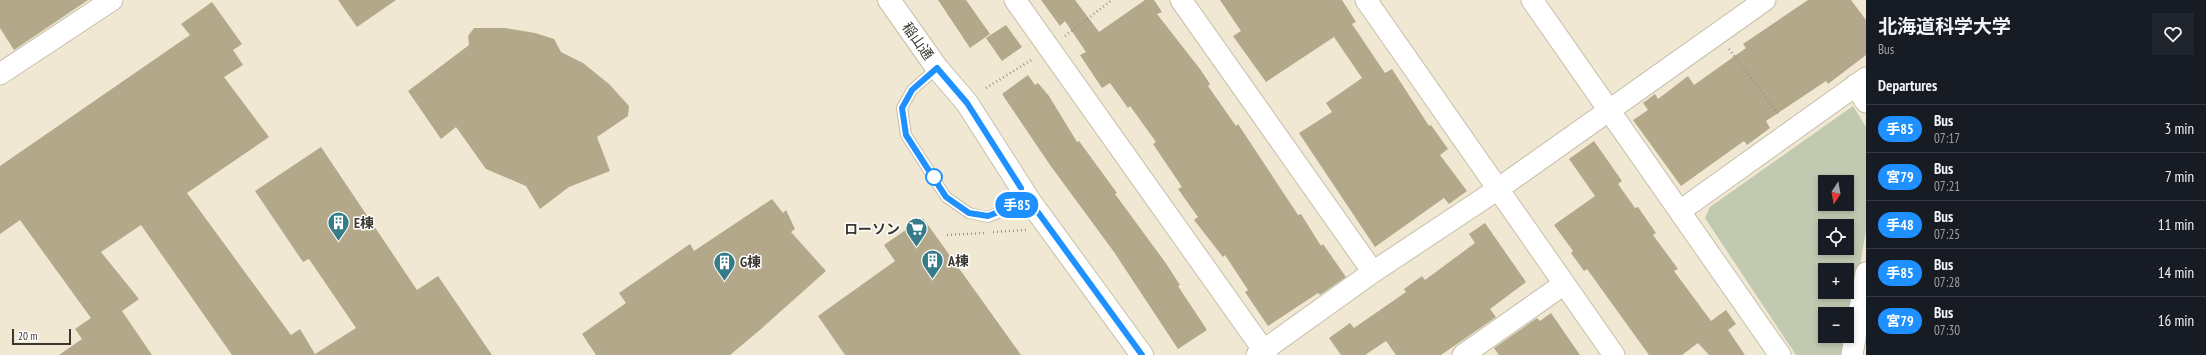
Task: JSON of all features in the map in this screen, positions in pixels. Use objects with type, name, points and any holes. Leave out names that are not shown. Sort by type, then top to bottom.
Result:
[{"type":"street","points":[[0,74],[112,0]]},
{"type":"street","name":"稲山通","points":[[889,0],[937,68],[967,103],[1029,200],[1142,355]]},
{"type":"street","points":[[1015,0],[1263,354],[1373,272],[1498,189],[1764,0]]},
{"type":"street","points":[[1181,0],[1373,272]]},
{"type":"street","points":[[1366,0],[1614,355]]},
{"type":"street","points":[[1532,0],[1780,355]]},
{"type":"street","points":[[1680,211],[1792,131],[1862,88]]},
{"type":"street","points":[[1852,355],[1866,273]]},
{"type":"street","points":[[1463,355],[1564,284]]},
{"type":"lane","points":[[937,68],[912,90],[902,108],[906,135],[946,197],[969,213],[988,216],[1029,200]]},
{"type":"path","points":[[1061,38],[1112,0]]},
{"type":"path","points":[[1718,33],[1792,131]]},
{"type":"path","points":[[986,88],[1036,56]]},
{"type":"green space","points":[[1853,106],[1866,127],[1866,230],[1853,307],[1818,307],[1818,343],[1847,343],[1845,355],[1796,355],[1705,218],[1710,207]]},
{"type":"building","points":[[0,0],[88,0],[14,50],[0,28]]},
{"type":"building","points":[[338,0],[396,0],[357,27]]},
{"type":"building","points":[[938,0],[966,0],[990,34],[970,48]]},
{"type":"building","points":[[1041,0],[1075,0],[1099,32],[1145,0],[1154,0],[1162,12],[1157,14],[1200,69],[1210,84],[1208,86],[1236,126],[1238,124],[1298,215],[1301,214],[1321,246],[1323,244],[1346,277],[1320,295],[1318,293],[1268,326],[1245,292],[1248,290],[1225,255],[1223,257],[1194,220],[1198,217],[1178,189],[1182,187],[1153,144],[1156,142],[1130,106],[1128,108],[1110,83],[1102,88],[1080,55],[1086,52],[1065,21],[1060,26]]},
{"type":"building","points":[[1220,0],[1342,0],[1356,22],[1352,24],[1385,73],[1392,69],[1429,126],[1431,125],[1448,149],[1440,155],[1467,191],[1449,204],[1444,198],[1375,247],[1299,133],[1332,112],[1326,103],[1362,78],[1334,37],[1266,82],[1233,36],[1241,31]]},
{"type":"building","points":[[1808,0],[1851,0],[1866,20],[1866,55],[1828,84],[1826,81],[1766,121],[1770,128],[1747,145],[1744,141],[1681,186],[1633,120],[1648,110],[1643,103],[1655,94],[1658,99],[1688,76],[1694,85],[1746,48],[1743,44]]},
{"type":"building","points":[[212,2],[242,44],[233,50],[243,65],[224,77],[269,137],[187,193],[291,335],[300,329],[315,354],[356,328],[309,259],[303,262],[255,191],[321,147],[417,290],[438,276],[492,355],[232,355],[141,225],[101,252],[139,299],[122,311],[152,355],[59,355],[82,339],[75,329],[91,318],[20,220],[0,234],[0,166],[190,35],[181,24]]},
{"type":"building","points":[[1006,25],[1022,47],[1002,61],[986,38]]},
{"type":"building","points":[[474,28],[505,28],[535,33],[554,39],[561,52],[583,63],[609,84],[629,106],[628,116],[597,137],[610,171],[569,187],[540,209],[526,186],[486,169],[456,127],[441,139],[408,91],[469,45],[468,36]]},
{"type":"building","points":[[1028,75],[1035,85],[1038,83],[1049,96],[1077,142],[1079,141],[1117,193],[1115,194],[1165,262],[1180,285],[1178,286],[1207,330],[1178,349],[1114,252],[1050,165],[1002,94]]},
{"type":"building","points":[[1594,141],[1622,181],[1618,184],[1635,208],[1638,207],[1656,233],[1653,235],[1678,269],[1674,271],[1711,321],[1726,310],[1736,324],[1728,330],[1745,355],[1709,355],[1698,343],[1682,355],[1649,355],[1587,269],[1584,271],[1571,253],[1573,251],[1554,225],[1595,196],[1569,159]]},
{"type":"building","name":"G棟","points":[[772,199],[783,213],[786,210],[795,229],[791,232],[826,271],[761,329],[730,355],[596,355],[582,334],[626,303],[619,293],[690,244],[694,251]]},
{"type":"building","name":"A棟","points":[[923,218],[1021,355],[845,355],[818,316],[895,261],[884,245]]},
{"type":"building","points":[[1485,223],[1526,282],[1490,309],[1496,317],[1441,355],[1396,355],[1386,341],[1365,355],[1341,355],[1329,338],[1350,323],[1354,328],[1406,292],[1404,289],[1422,276],[1425,280],[1475,243],[1469,234]]},
{"type":"building","points":[[1551,313],[1580,355],[1499,355],[1494,348],[1537,318],[1540,321]]},
{"type":"bus line","name":"手85","points":[[1021,188],[967,103],[937,68],[912,90],[902,108],[906,135],[946,197],[969,213],[988,216],[1029,200],[1142,355]]},
{"type":"place","name":"E棟","points":[[338,242]]},
{"type":"place","name":"ローソン","points":[[916,248]]},
{"type":"place","name":"A棟","points":[[932,280]]},
{"type":"place","name":"G棟","points":[[724,282]]}]
